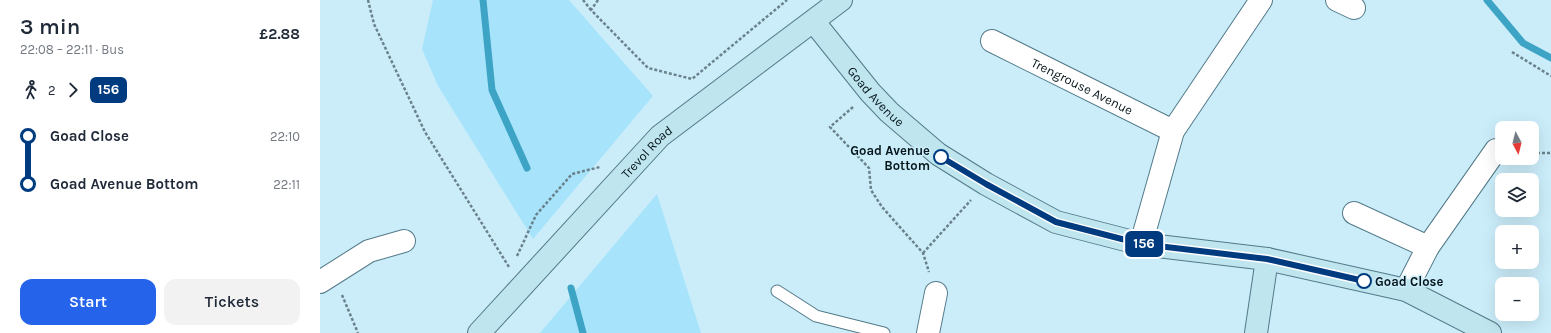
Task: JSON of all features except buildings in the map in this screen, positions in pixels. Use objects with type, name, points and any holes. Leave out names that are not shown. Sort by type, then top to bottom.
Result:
[{"type":"street","name":"Trevol Road","points":[[479,333],[660,136],[814,22],[841,0]]},
{"type":"street","points":[[1141,244],[1173,131],[1261,0]]},
{"type":"street","name":"Goad Avenue","points":[[814,22],[870,92],[889,112],[938,154],[986,184],[1056,222],[1141,244],[1267,259],[1406,290],[1490,333]]},
{"type":"street","name":"Trengrouse Avenue","points":[[992,41],[1173,131]]},
{"type":"street","points":[[1406,290],[1428,248],[1495,151]]},
{"type":"street","points":[[1354,213],[1428,248]]},
{"type":"street","points":[[327,277],[369,251],[404,241]]},
{"type":"street","points":[[1256,333],[1267,259]]},
{"type":"street","points":[[928,333],[936,293]]},
{"type":"lane","points":[[778,291],[816,316],[884,333]]},
{"type":"path","points":[[368,0],[374,24],[426,132],[510,268],[536,215],[572,174],[611,164],[629,170]]},
{"type":"path","points":[[583,0],[648,68],[692,79],[787,0]]},
{"type":"path","points":[[593,12],[591,10],[598,0]]},
{"type":"path","points":[[1512,52],[1551,76]]},
{"type":"path","points":[[870,92],[830,127],[869,168],[871,190],[882,207],[923,253],[986,184]]},
{"type":"path","points":[[1539,153],[1551,153]]},
{"type":"path","points":[[327,277],[358,333]]},
{"type":"shaded area","points":[[433,0],[569,0],[653,96],[533,239],[438,86],[422,49]]},
{"type":"shaded area","points":[[657,194],[701,333],[540,333]]},
{"type":"waterway","points":[[483,0],[492,90],[527,168]]},
{"type":"waterway","points":[[1487,0],[1523,43],[1551,58]]},
{"type":"waterway","points":[[571,288],[583,333]]},
{"type":"bus line","name":"156","points":[[941,157],[986,184],[1056,222],[1141,244],[1267,259],[1364,281]]},
{"type":"place","name":"Goad Avenue Bottom","points":[[941,157]]},
{"type":"place","name":"Goad Close","points":[[1364,281]]}]
